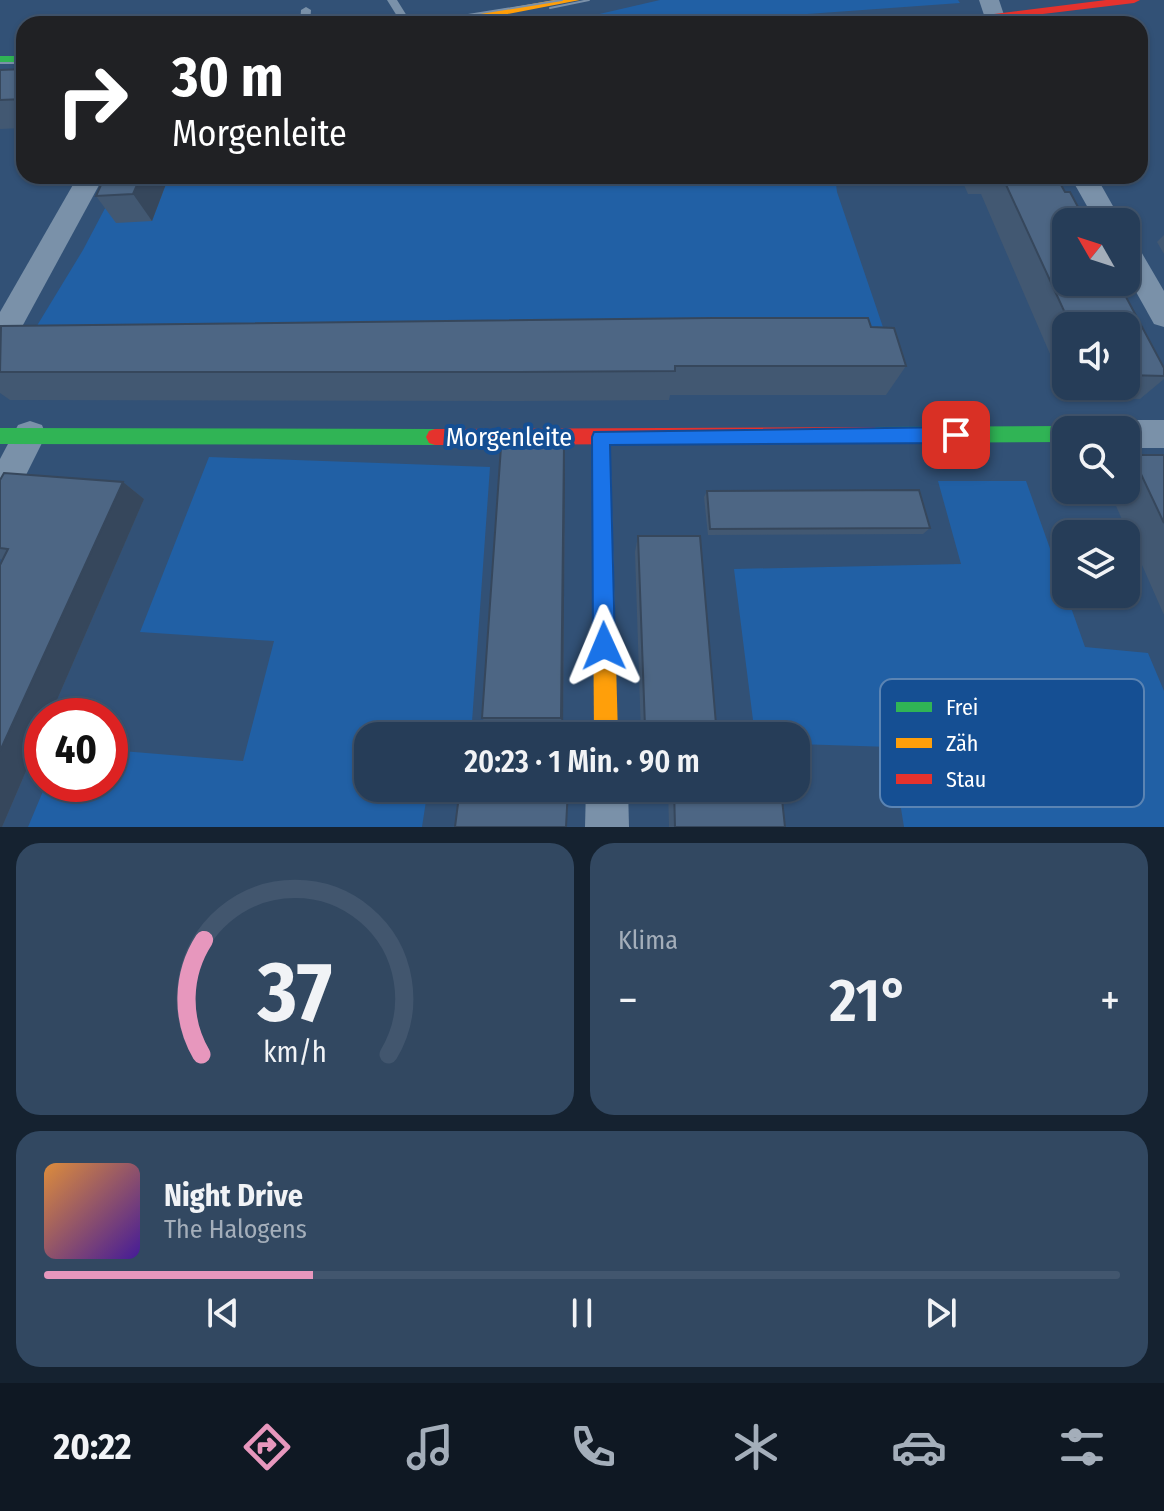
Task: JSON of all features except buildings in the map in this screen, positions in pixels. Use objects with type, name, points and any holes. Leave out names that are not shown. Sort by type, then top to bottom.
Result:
[{"type":"street","points":[[506,16],[574,0]]},
{"type":"street","points":[[961,16],[1134,0]]},
{"type":"street","points":[[0,339],[87,184]]},
{"type":"street","points":[[1088,184],[1101,208]]},
{"type":"street","points":[[1140,274],[1164,316]]},
{"type":"street","name":"Morgenleite","points":[[15,436],[1052,434]]},
{"type":"street","points":[[1140,434],[1164,434]]},
{"type":"street","points":[[0,492],[15,436]]},
{"type":"street","points":[[601,437],[606,722]]},
{"type":"street","points":[[607,802],[607,827]]},
{"type":"lane","points":[[306,10],[306,16]]},
{"type":"shaded area","points":[[660,0],[958,0],[960,3],[779,16],[591,16]]},
{"type":"shaded area","points":[[118,184],[836,184],[887,339],[21,352],[83,250]]},
{"type":"shaded area","points":[[209,457],[490,467],[472,722],[354,722],[354,802],[426,802],[422,827],[28,827],[38,802],[128,802],[128,751],[243,761],[274,641],[140,632]]},
{"type":"shaded area","points":[[938,481],[1026,481],[1052,554],[1052,608],[1071,608],[1085,647],[1148,653],[1164,691],[1164,827],[904,827],[901,807],[1144,807],[1144,679],[880,679],[880,747],[810,744],[810,722],[753,722],[734,569],[961,564]]},
{"type":"tram line","points":[[462,16],[562,0]]},
{"type":"tram line","points":[[550,8],[589,0]]},
{"type":"tram line","points":[[0,63],[16,63]]},
{"type":"traffic: fast","points":[[0,60],[16,60]]},
{"type":"traffic: fast","points":[[874,435],[1052,434]]},
{"type":"traffic: fast","points":[[0,436],[435,437]]},
{"type":"traffic: slow","points":[[482,16],[574,0]]},
{"type":"traffic: slow","points":[[601,437],[606,722]]},
{"type":"traffic: jam","points":[[1002,16],[1134,0]]},
{"type":"traffic: jam","points":[[435,437],[874,435]]},
{"type":"route","points":[[604,646],[601,437],[956,435]]}]
